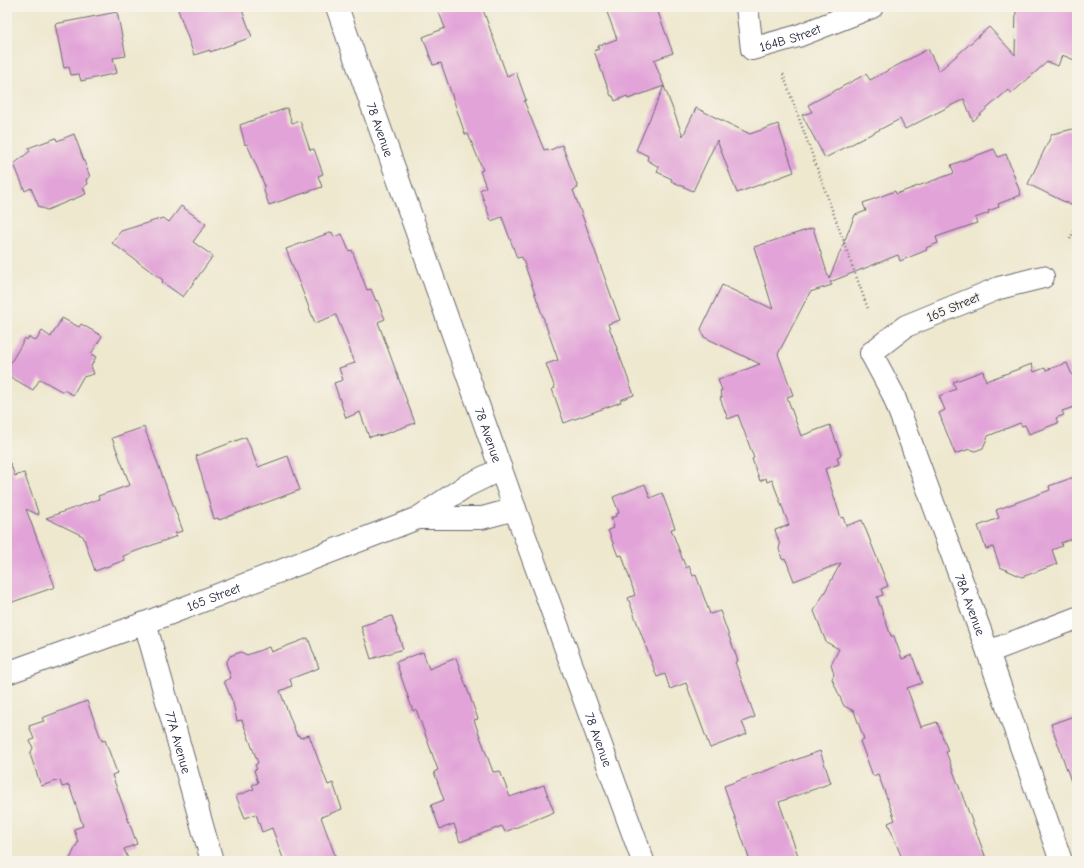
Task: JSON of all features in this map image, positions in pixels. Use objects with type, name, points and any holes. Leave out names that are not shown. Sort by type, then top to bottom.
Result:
[{"type":"street","name":"78 Avenue","points":[[337,7],[515,509],[643,861]]},
{"type":"street","name":"164B Street","points":[[747,7],[752,49],[798,36],[872,7]]},
{"type":"street","name":"165 Street","points":[[871,353],[906,326],[999,288],[1043,277]]},
{"type":"street","name":"78A Avenue","points":[[871,353],[893,394],[988,652],[1061,861]]},
{"type":"street","name":"165 Street","points":[[7,673],[145,623],[418,518],[466,486],[501,469]]},
{"type":"street","name":"165 Street","points":[[418,518],[482,518],[515,509]]},
{"type":"street","points":[[988,652],[1077,618]]},
{"type":"street","name":"77A Avenue","points":[[145,623],[212,861]]},
{"type":"path","points":[[783,74],[868,309]]},
{"type":"path","points":[[1070,239],[1077,225]]},
{"type":"building","points":[[177,7],[241,7],[252,37],[210,52],[210,50],[194,55]]},
{"type":"building","points":[[437,7],[482,7],[507,76],[516,72],[526,100],[524,101],[544,150],[548,149],[548,151],[562,145],[578,188],[573,190],[620,320],[608,324],[634,395],[620,400],[621,402],[564,423],[552,389],[555,388],[546,364],[558,360],[522,257],[517,258],[502,217],[491,221],[480,190],[486,187],[480,171],[483,170],[468,134],[465,134],[441,63],[433,65],[423,37],[445,28]]},
{"type":"building","points":[[605,7],[656,7],[673,53],[654,60],[664,86],[628,99],[627,96],[615,101],[613,96],[611,96],[594,51],[599,49],[598,46],[617,39]]},
{"type":"building","points":[[1016,7],[1077,7],[1077,61],[1062,55],[1058,66],[1047,62],[1012,93],[1008,90],[973,121],[964,99],[905,129],[900,119],[825,158],[802,115],[812,112],[808,105],[866,74],[870,80],[928,49],[939,71],[989,27],[1015,55]]},
{"type":"building","points":[[117,12],[126,56],[113,58],[117,73],[81,81],[79,74],[71,75],[69,67],[64,68],[55,24]]},
{"type":"building","points":[[664,86],[683,136],[696,108],[750,134],[778,124],[794,172],[737,193],[717,140],[693,191],[671,181],[672,179],[657,172],[659,167],[647,160],[648,156],[636,150]]},
{"type":"building","points":[[287,108],[292,123],[300,121],[310,150],[314,149],[323,174],[318,176],[322,187],[269,205],[264,191],[264,184],[247,144],[245,145],[240,125]]},
{"type":"building","points":[[1077,128],[1077,208],[1028,184],[1052,134]]},
{"type":"building","points":[[74,134],[90,177],[86,179],[88,184],[83,187],[86,194],[47,210],[39,207],[31,188],[25,191],[14,164],[30,151],[28,148],[56,138],[57,141]]},
{"type":"building","points":[[994,149],[998,157],[1006,154],[1021,195],[998,204],[999,207],[988,211],[989,213],[975,218],[977,223],[936,237],[938,243],[926,248],[927,250],[900,261],[898,255],[830,282],[832,285],[810,292],[778,354],[793,395],[787,397],[801,436],[830,425],[841,455],[837,457],[839,464],[825,469],[841,518],[843,517],[846,526],[862,520],[888,586],[881,589],[883,595],[877,597],[891,636],[894,636],[902,659],[912,655],[922,683],[907,688],[921,727],[937,722],[948,751],[946,752],[987,861],[903,861],[888,823],[895,820],[878,774],[873,776],[860,741],[864,739],[854,711],[844,706],[832,679],[834,674],[831,665],[839,649],[826,642],[814,611],[841,563],[794,581],[786,560],[782,559],[779,549],[780,545],[775,530],[789,525],[772,480],[767,482],[766,478],[760,481],[752,459],[754,458],[738,415],[728,419],[720,398],[722,397],[720,391],[722,390],[718,380],[760,364],[704,337],[701,329],[722,285],[773,309],[754,247],[813,228],[829,279],[855,215],[866,211],[863,203],[895,191],[896,194],[954,173],[951,165]]},
{"type":"building","points":[[181,206],[206,224],[193,242],[213,256],[183,297],[162,282],[163,280],[112,243],[121,231],[163,218],[169,222]]},
{"type":"building","points":[[332,232],[334,237],[342,234],[349,251],[352,250],[367,290],[371,289],[376,301],[377,300],[385,319],[378,322],[415,423],[379,436],[369,437],[360,412],[346,418],[334,383],[343,380],[339,368],[355,363],[336,315],[315,323],[286,249]]},
{"type":"building","points":[[62,318],[79,327],[81,324],[102,336],[91,354],[96,357],[91,366],[94,374],[83,377],[73,395],[64,390],[63,392],[40,379],[33,390],[7,375],[7,369],[25,338],[27,340],[29,337],[36,341],[42,331],[51,337]]},
{"type":"building","points":[[1067,363],[1072,375],[1077,373],[1077,406],[1062,411],[1064,415],[1056,418],[1058,423],[1029,434],[1025,425],[1022,426],[1020,423],[988,436],[983,448],[975,451],[970,449],[955,454],[939,413],[945,410],[939,396],[956,389],[953,382],[983,371],[986,381],[1032,364],[1034,372],[1045,368],[1046,370]]},
{"type":"building","points":[[144,427],[183,531],[175,533],[177,536],[123,556],[125,560],[95,571],[83,536],[46,518],[99,499],[98,496],[130,485],[112,438]]},
{"type":"building","points":[[246,437],[258,467],[288,456],[300,490],[219,520],[218,518],[214,519],[196,456]]},
{"type":"building","points":[[7,463],[10,463],[15,476],[24,473],[39,515],[26,509],[55,587],[7,604]]},
{"type":"building","points":[[1077,476],[1077,537],[1061,543],[1062,546],[1052,550],[1057,564],[1022,577],[1000,567],[993,547],[986,549],[978,526],[999,518],[996,510],[1050,490],[1049,486]]},
{"type":"building","points":[[645,484],[650,498],[662,493],[675,528],[671,529],[686,568],[689,566],[693,576],[696,575],[710,614],[720,611],[738,661],[735,662],[755,717],[742,722],[747,734],[710,748],[686,683],[670,689],[665,674],[657,677],[628,598],[635,595],[622,555],[618,556],[608,530],[613,528],[612,525],[614,525],[611,518],[619,513],[613,497]]},
{"type":"building","points":[[392,616],[403,649],[371,659],[361,626]]},
{"type":"building","points":[[308,638],[319,668],[290,679],[292,686],[280,691],[297,736],[299,735],[300,738],[309,735],[328,785],[333,783],[342,809],[321,817],[337,861],[284,861],[272,828],[262,832],[256,814],[245,818],[236,796],[254,789],[252,785],[258,783],[254,770],[257,769],[255,765],[258,763],[242,720],[237,721],[233,703],[224,681],[231,678],[226,663],[230,656],[241,652],[247,655],[269,647],[271,652]]},
{"type":"building","points":[[423,652],[429,669],[456,658],[478,719],[474,720],[493,772],[500,771],[510,797],[544,785],[554,812],[505,832],[502,826],[460,842],[454,824],[440,829],[431,805],[444,800],[434,772],[438,770],[416,709],[413,711],[396,662]]},
{"type":"building","points":[[87,701],[102,741],[105,740],[117,773],[112,775],[137,844],[124,849],[129,861],[69,861],[78,842],[74,829],[83,826],[69,785],[62,787],[60,780],[41,786],[30,754],[33,748],[30,741],[34,739],[29,726],[44,721],[42,718]]},
{"type":"building","points":[[1077,715],[1077,789],[1074,790],[1051,724]]},
{"type":"building","points":[[820,751],[831,783],[779,802],[800,861],[750,861],[724,786]]}]
